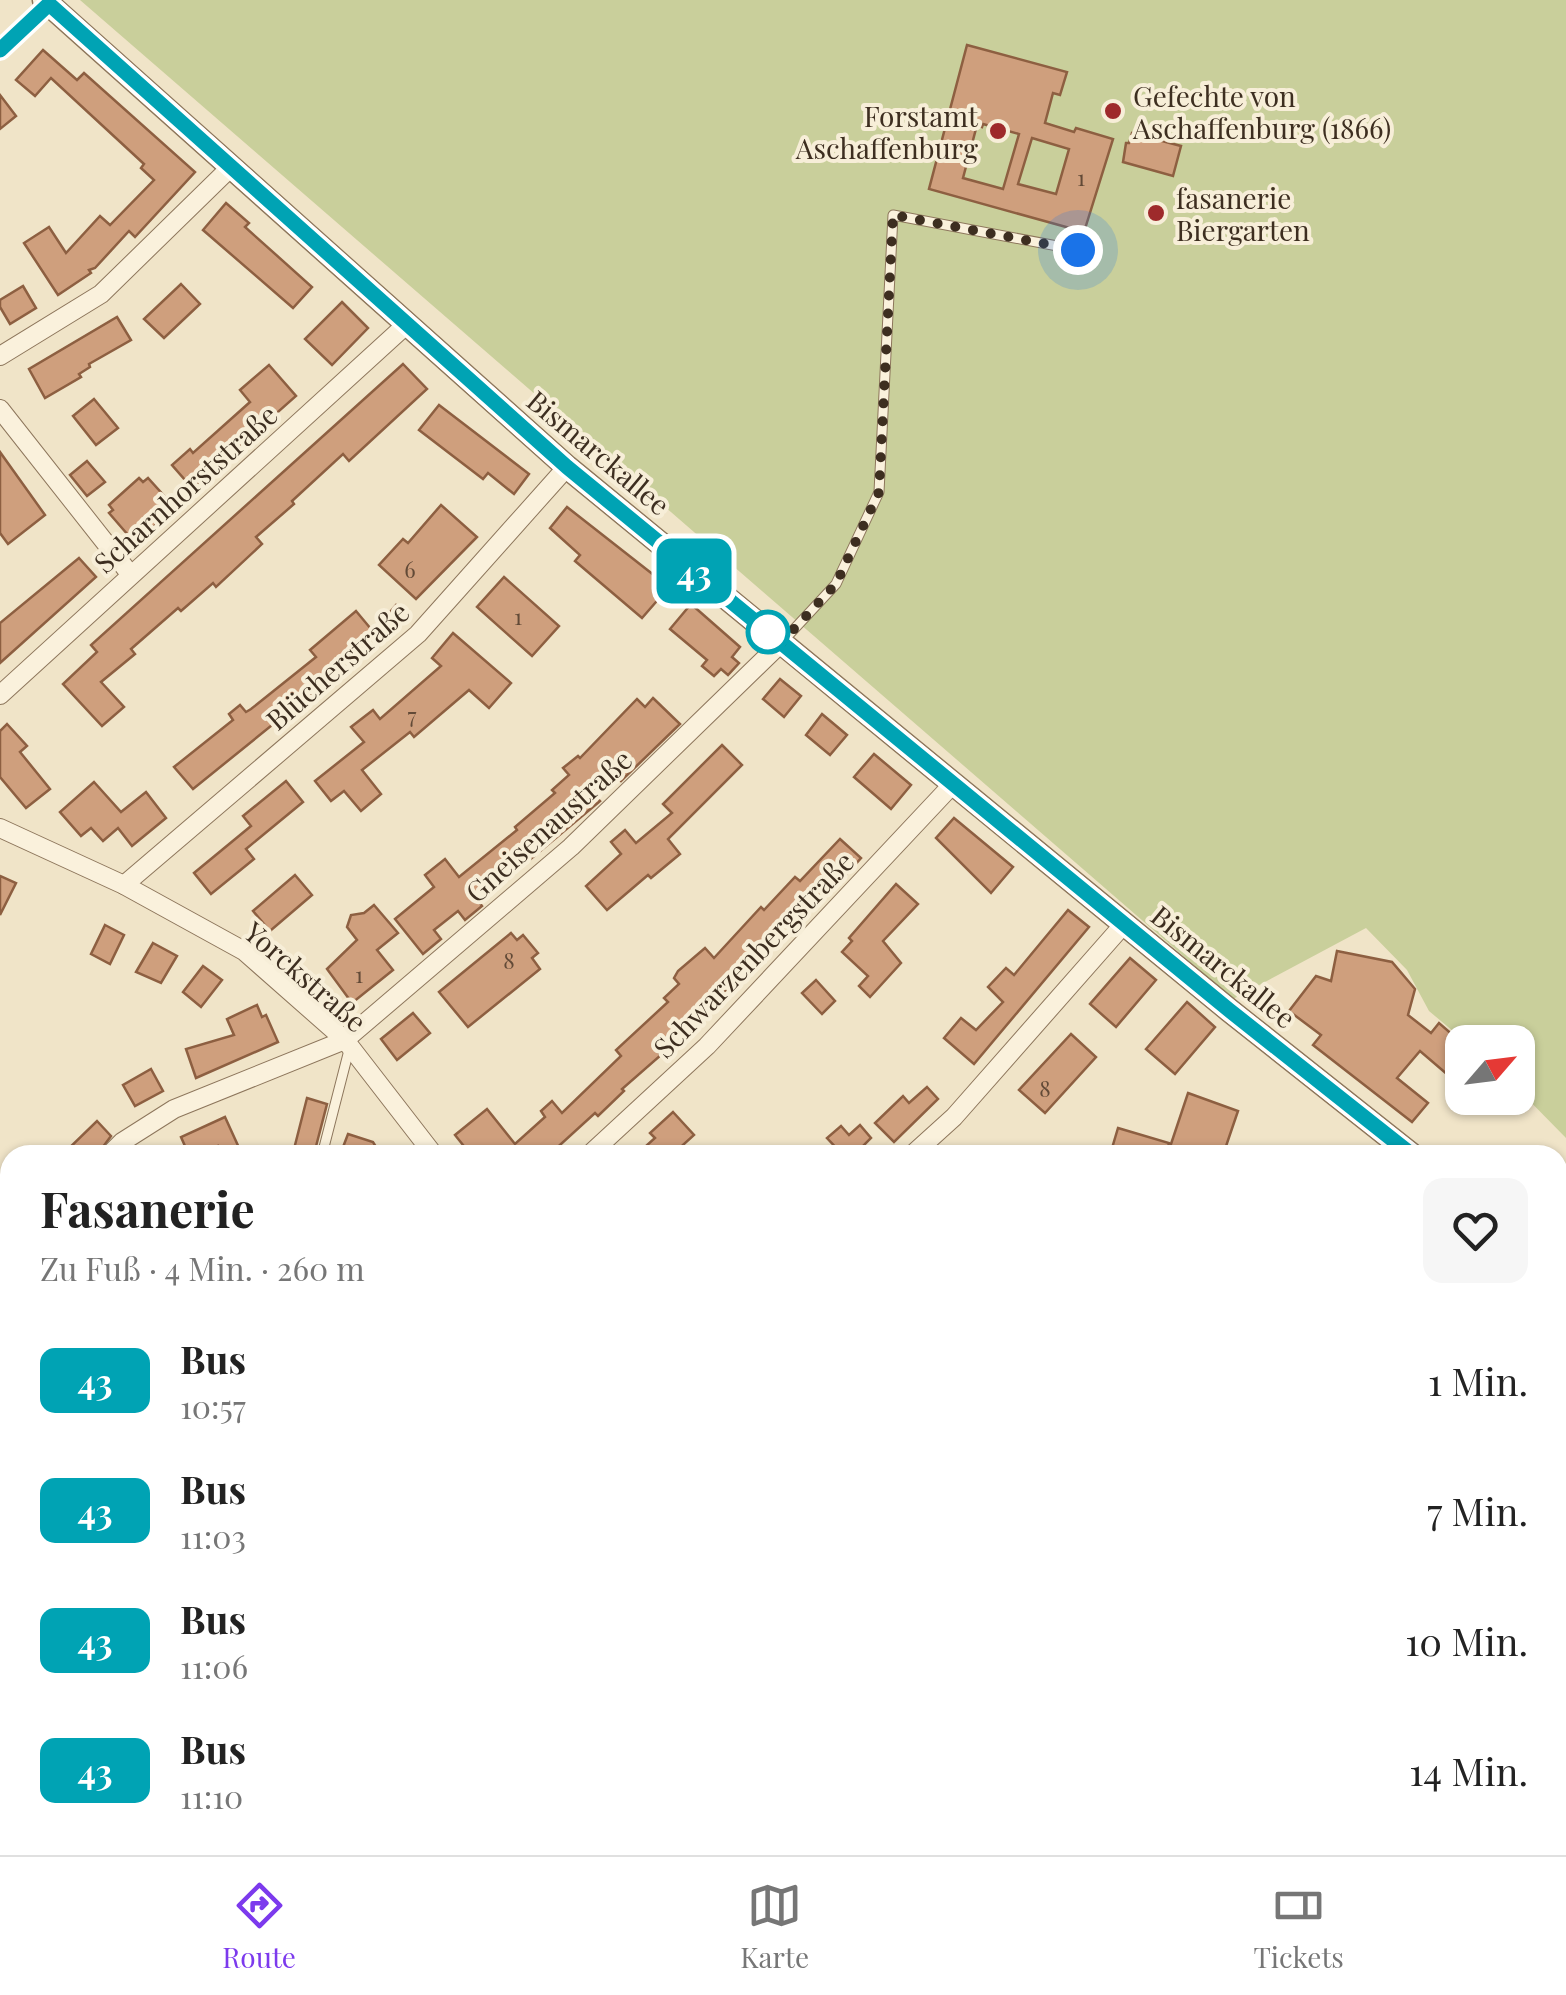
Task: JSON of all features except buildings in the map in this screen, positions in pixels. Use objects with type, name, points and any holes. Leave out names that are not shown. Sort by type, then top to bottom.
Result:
[{"type":"street","points":[[0,50],[47,2]]},
{"type":"street","name":"Bismarckallee","points":[[47,2],[567,467],[952,785],[1400,1145]]},
{"type":"street","points":[[0,356],[101,294],[231,167]]},
{"type":"street","name":"Scharnhorststraße","points":[[0,694],[407,324]]},
{"type":"street","points":[[0,409],[130,574]]},
{"type":"street","name":"Blücherstraße","points":[[124,885],[418,634],[567,467]]},
{"type":"street","name":"Gneisenaustraße","points":[[119,1145],[174,1109],[347,1044],[571,847],[781,643]]},
{"type":"street","name":"Schwarzenbergstraße","points":[[600,1145],[707,1046],[952,785]]},
{"type":"street","name":"Yorckstraße","points":[[0,828],[124,885],[244,951],[347,1044],[426,1145]]},
{"type":"street","points":[[923,1145],[954,1117],[1124,924]]},
{"type":"lane","points":[[781,643],[836,584],[879,492],[893,215],[1089,252]]},
{"type":"lane","points":[[324,1145],[347,1044]]},
{"type":"green space","points":[[80,0],[1566,0],[1566,1138],[1535,1106],[1535,1025],[1446,1025],[1429,1011],[1407,970],[1366,928],[1233,999]]},
{"type":"bus line","name":"43","points":[[0,50],[49,4],[567,467],[1229,1010],[1402,1145]]},
{"type":"place","name":"Gefechte von Aschaffenburg (1866)","points":[[1113,111]]},
{"type":"place","name":"Forstamt Aschaffenburg","points":[[998,131]]},
{"type":"place","name":"fasanerie Biergarten","points":[[1156,213]]},
{"type":"route","points":[[768,632],[781,643],[836,584],[879,492],[893,215],[1078,250]]}]
